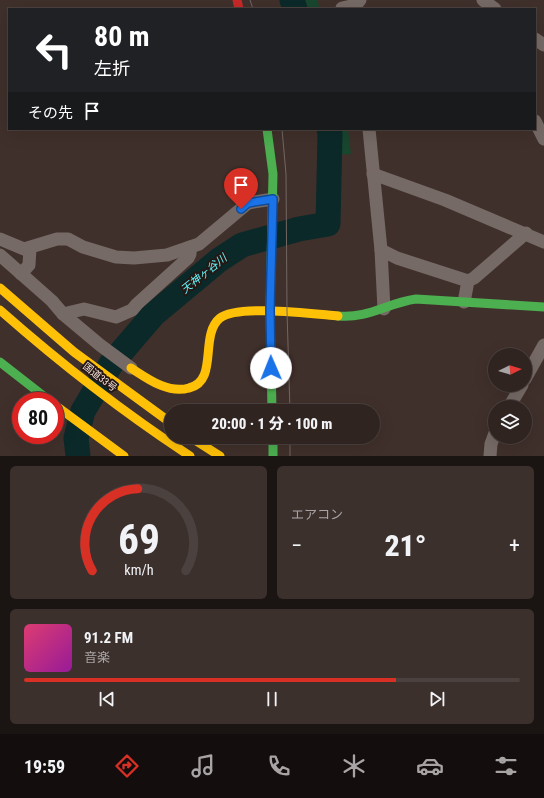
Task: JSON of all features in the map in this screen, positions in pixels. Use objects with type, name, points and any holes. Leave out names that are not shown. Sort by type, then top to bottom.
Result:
[{"type":"main road","points":[[267,130],[273,174],[270,310],[272,404]]},
{"type":"main road","points":[[0,288],[74,352],[164,418]]},
{"type":"main road","points":[[131,368],[158,385],[175,389],[194,387],[200,383],[205,374],[208,364],[208,339],[213,327],[220,318],[229,313],[270,310],[345,317],[362,316],[403,301],[416,299],[544,307]]},
{"type":"main road","name":"国道33号","points":[[0,310],[35,341],[127,412],[190,456]]},
{"type":"main road","points":[[0,362],[38,392]]},
{"type":"main road","points":[[64,412],[120,454]]},
{"type":"main road","points":[[201,444],[220,456]]},
{"type":"main road","points":[[273,444],[273,456]]},
{"type":"street","points":[[483,0],[494,8]]},
{"type":"street","points":[[341,6],[359,5]]},
{"type":"street","points":[[536,123],[544,140]]},
{"type":"street","points":[[369,130],[381,250],[384,309]]},
{"type":"street","points":[[373,174],[445,200],[526,233],[544,242]]},
{"type":"street","points":[[0,239],[24,249],[57,238],[68,239],[99,253],[116,257],[134,258],[167,255],[199,244],[248,203],[273,199]]},
{"type":"street","points":[[381,250],[397,258],[468,281],[474,278],[526,233]]},
{"type":"street","points":[[63,314],[84,308],[116,317],[132,310],[136,304],[188,258],[190,254],[190,247]]},
{"type":"street","points":[[21,274],[29,265],[30,248]]},
{"type":"street","points":[[0,255],[52,301],[63,314],[100,345],[131,368]]},
{"type":"street","points":[[464,302],[468,281]]},
{"type":"street","points":[[532,366],[544,345]]},
{"type":"street","points":[[490,456],[491,444]]},
{"type":"green space","points":[[301,0],[317,0],[320,8],[303,8]]},
{"type":"green space","points":[[333,130],[348,130],[351,154],[338,155]]},
{"type":"waterway","name":"天神ヶ谷川","points":[[292,0],[295,8]]},
{"type":"waterway","name":"天神ヶ谷川","points":[[78,456],[76,438],[83,411],[111,364],[153,315],[219,260],[242,245],[299,229],[328,224],[329,130]]},
{"type":"tram line","points":[[250,0],[253,8]]},
{"type":"tram line","points":[[282,130],[286,174],[287,311],[290,404]]},
{"type":"tram line","points":[[290,444],[290,456]]},
{"type":"traffic: fast","points":[[267,130],[273,174],[270,310],[272,404]]},
{"type":"traffic: fast","points":[[338,316],[359,315],[416,299],[544,307]]},
{"type":"traffic: fast","points":[[0,362],[38,392]]},
{"type":"traffic: fast","points":[[273,444],[273,456]]},
{"type":"traffic: slow","points":[[0,288],[74,352],[164,418]]},
{"type":"traffic: slow","points":[[0,310],[92,386],[140,422],[190,456]]},
{"type":"traffic: slow","points":[[131,368],[151,381],[166,387],[173,389],[189,388],[198,384],[204,376],[211,335],[214,326],[220,318],[229,314],[259,311],[295,312],[338,316]]},
{"type":"traffic: slow","points":[[64,412],[124,456]]},
{"type":"traffic: slow","points":[[201,444],[220,456]]},
{"type":"traffic: jam","points":[[237,0],[239,8]]},
{"type":"route","points":[[241,209],[248,203],[273,199],[270,310],[271,368]]}]
